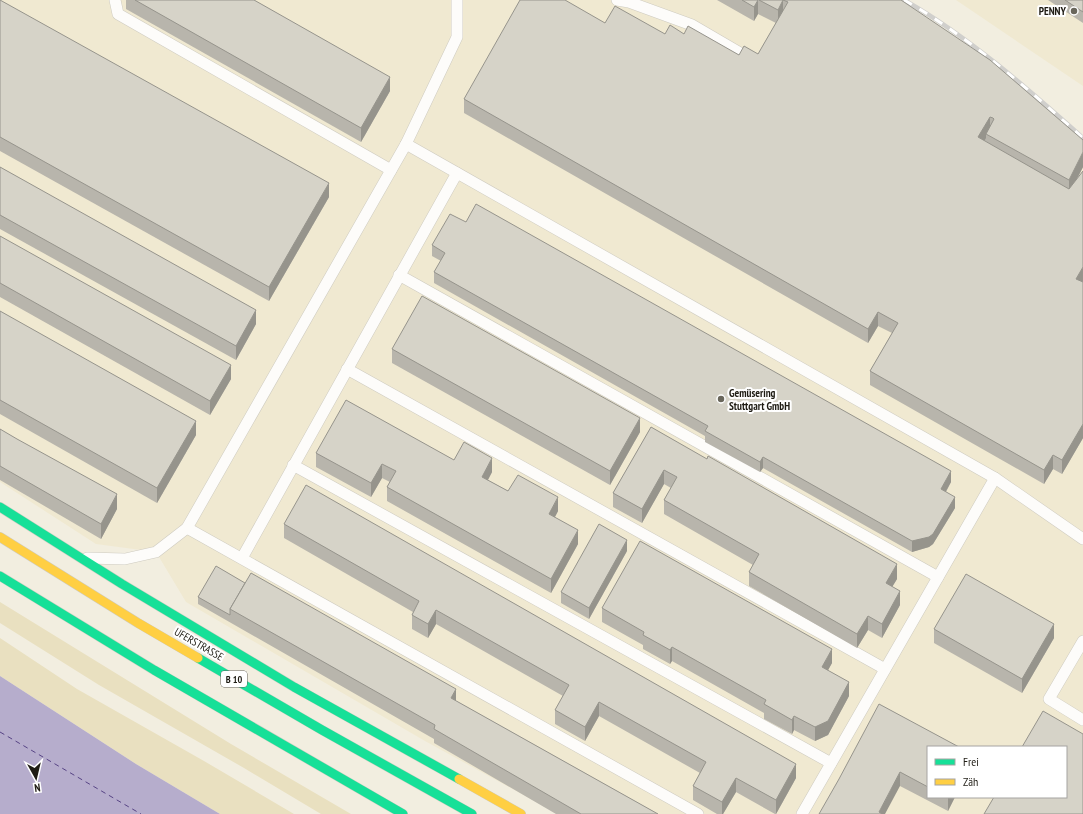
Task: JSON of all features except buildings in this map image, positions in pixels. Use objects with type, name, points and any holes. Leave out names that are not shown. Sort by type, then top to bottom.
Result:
[{"type":"highway","points":[[0,506],[122,584],[294,686],[521,814]]},
{"type":"highway","name":"UFERSTRASSE","points":[[0,537],[138,623],[322,730],[472,814]]},
{"type":"highway","points":[[0,576],[154,670],[403,814]]},
{"type":"lane","points":[[115,0],[118,14],[391,170]]},
{"type":"lane","points":[[80,558],[125,559],[156,552],[187,528],[406,144],[457,37],[457,0]]},
{"type":"lane","points":[[617,0],[629,2],[692,25],[760,65]]},
{"type":"lane","points":[[406,144],[995,478],[1083,539]]},
{"type":"lane","points":[[242,558],[457,173]]},
{"type":"lane","points":[[399,275],[938,577]]},
{"type":"lane","points":[[347,369],[886,669]]},
{"type":"lane","points":[[293,465],[831,763]]},
{"type":"lane","points":[[802,814],[995,478]]},
{"type":"lane","points":[[187,528],[698,814]]},
{"type":"lane","points":[[1081,648],[1049,699],[1083,720]]},
{"type":"shaded area","points":[[0,0],[887,0],[1083,156],[1083,814],[558,814],[425,741],[186,602],[156,552],[96,544],[0,482]]},
{"type":"shaded area","points":[[956,0],[1083,0],[1083,86]]},
{"type":"shaded area","points":[[0,602],[231,744],[351,814],[321,814],[99,685],[0,623]]},
{"type":"shaded area","points":[[0,638],[77,689],[294,814],[220,814],[136,764],[0,676]]},
{"type":"shaded area","points":[[0,676],[136,764],[220,814],[0,814]]},
{"type":"ferry route","points":[[0,732],[141,814]]},
{"type":"railway","points":[[904,0],[928,14],[997,64],[1083,138]]},
{"type":"traffic: fast","points":[[0,507],[122,584],[294,687],[459,779]]},
{"type":"traffic: fast","points":[[0,576],[154,670],[403,814]]},
{"type":"traffic: fast","points":[[198,658],[322,730],[472,814]]},
{"type":"traffic: slow","points":[[0,537],[138,623],[198,658]]},
{"type":"traffic: slow","points":[[459,779],[521,814]]},
{"type":"place","name":"PENNY","points":[[1074,11]]},
{"type":"place","name":"Gemüsering Stuttgart GmbH","points":[[721,399]]}]
